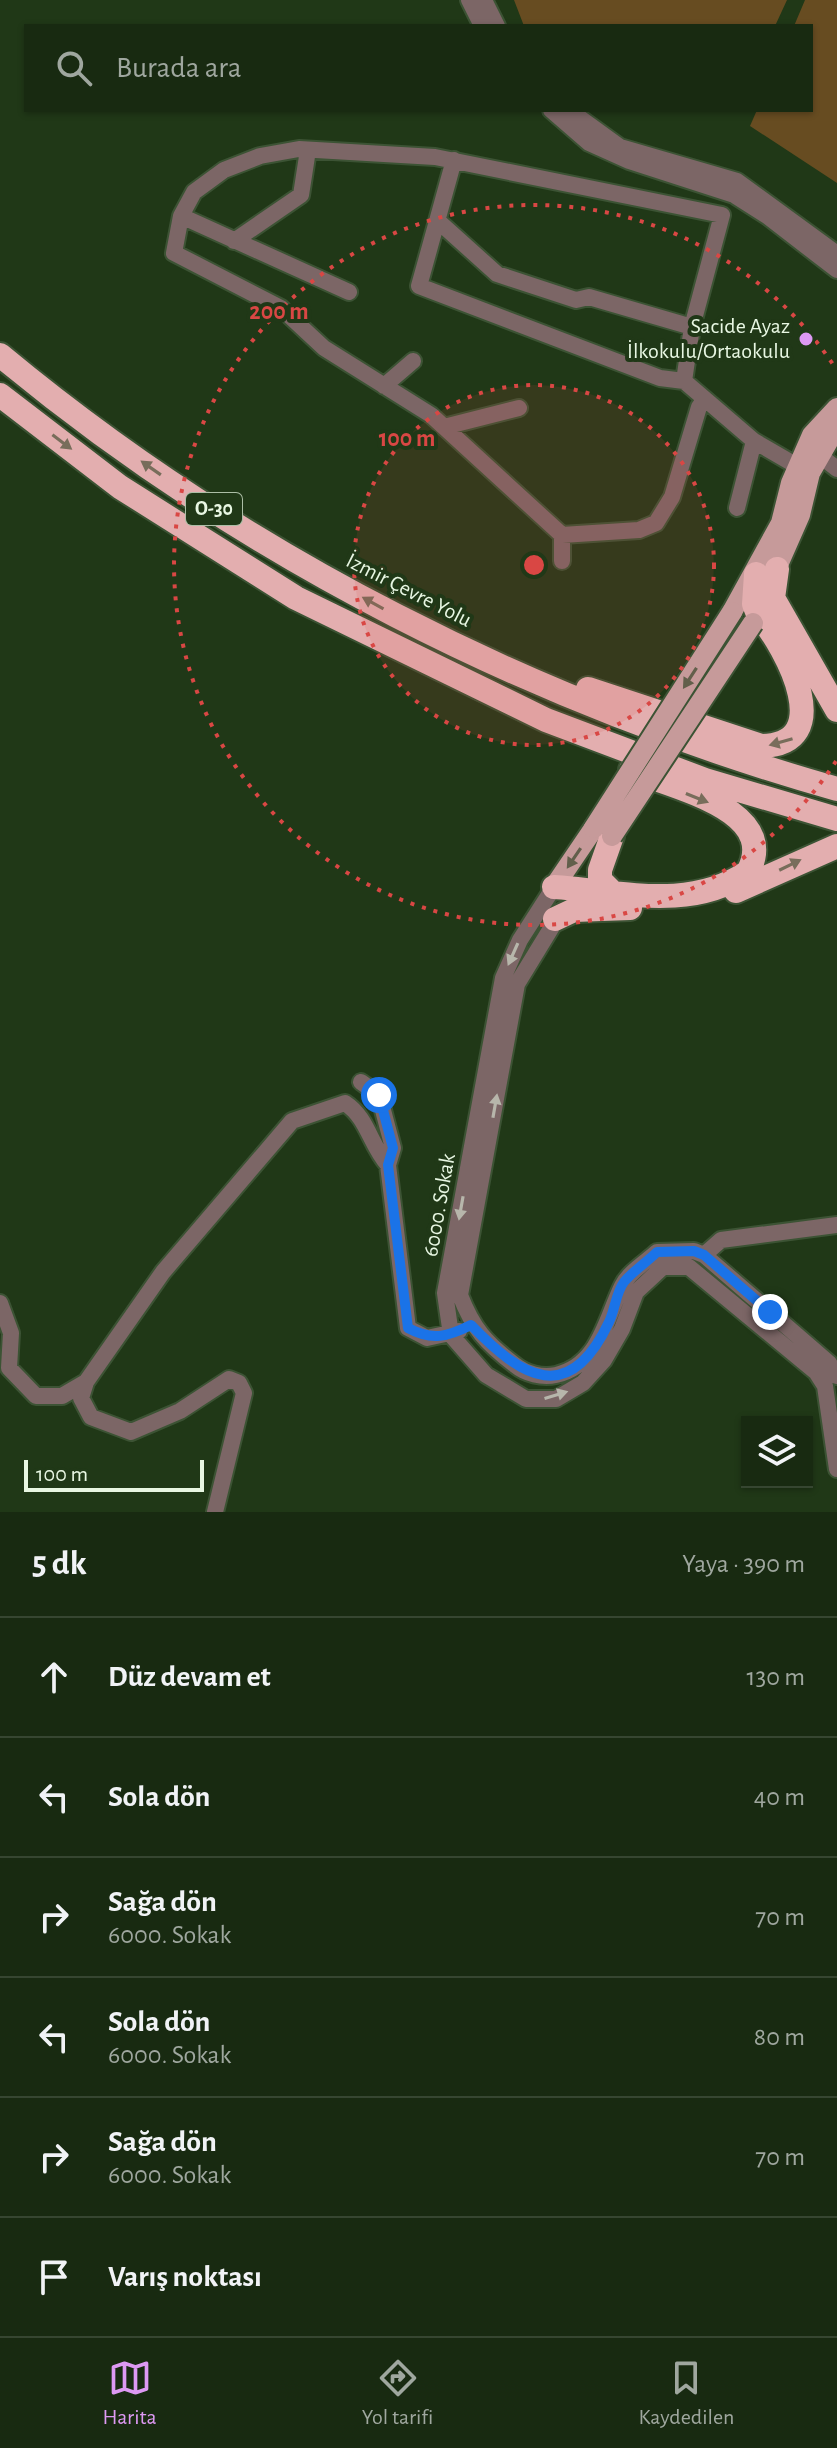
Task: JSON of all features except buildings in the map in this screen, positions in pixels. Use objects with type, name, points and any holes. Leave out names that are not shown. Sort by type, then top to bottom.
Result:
[{"type":"highway","name":"İzmir Çevre Yolu","points":[[0,355],[53,399],[165,478],[286,554],[443,638],[614,716],[837,789]]},
{"type":"highway","name":"O-30","points":[[0,395],[120,487],[296,598],[546,720],[705,780],[837,819]]},
{"type":"highway","points":[[757,611],[773,598],[766,571]]},
{"type":"highway","points":[[443,638],[707,730],[761,746],[776,746],[789,742],[808,725],[813,710],[811,694],[757,611]]},
{"type":"highway","points":[[757,611],[837,710]]},
{"type":"highway","points":[[429,663],[506,718],[722,807],[742,820],[754,835],[754,860],[748,872],[735,881],[694,894],[615,900],[574,910],[555,919]]},
{"type":"highway","points":[[603,832],[600,880],[615,900]]},
{"type":"highway","points":[[569,892],[650,910],[694,906],[837,846]]},
{"type":"main road","points":[[569,892],[603,832],[757,611],[797,466],[812,435],[837,408]]},
{"type":"main road","points":[[766,571],[800,515],[810,473],[837,426]]},
{"type":"street","points":[[469,0],[481,24]]},
{"type":"street","points":[[484,0],[496,24]]},
{"type":"street","points":[[553,112],[589,143],[629,161],[734,195],[767,216],[837,270]]},
{"type":"street","points":[[572,112],[620,147],[737,181],[773,204],[837,254]]},
{"type":"street","points":[[234,241],[301,195],[308,150]]},
{"type":"street","points":[[684,381],[692,327],[722,215],[454,160],[308,150],[260,156],[224,170],[194,192],[181,216],[174,253],[281,308],[324,348],[444,427],[562,535],[639,530],[656,523],[672,497],[699,407],[705,399]]},
{"type":"street","points":[[454,160],[419,286],[660,378],[684,381],[754,441],[797,466]]},
{"type":"street","points":[[181,216],[349,292]]},
{"type":"street","points":[[438,221],[497,274],[576,300],[589,297],[692,327]]},
{"type":"street","points":[[384,386],[413,361]]},
{"type":"street","points":[[444,427],[519,408]]},
{"type":"street","points":[[737,508],[754,441]]},
{"type":"street","points":[[819,455],[837,469]]},
{"type":"street","points":[[562,535],[562,561]]},
{"type":"street","name":"6000. Sokak","points":[[471,1325],[460,1295],[517,984],[569,892]]},
{"type":"street","name":"6000. Sokak","points":[[451,1335],[445,1293],[503,978],[520,940],[569,892]]},
{"type":"street","points":[[361,1082],[379,1095],[393,1148],[388,1165],[408,1328],[427,1338],[451,1335],[471,1325],[524,1372],[549,1376],[574,1371],[592,1351],[609,1323],[623,1283],[657,1252],[694,1251],[704,1255],[830,1366]]},
{"type":"street","points":[[215,1512],[244,1393],[239,1383],[229,1379],[218,1383],[180,1411],[131,1432],[91,1417],[81,1398],[86,1382],[163,1272],[292,1121],[345,1103],[360,1113],[376,1152],[388,1165]]},
{"type":"street","points":[[704,1255],[721,1240],[837,1225]]},
{"type":"street","points":[[451,1335],[486,1375],[526,1399],[556,1399],[583,1383],[604,1360],[622,1329],[636,1292],[663,1267],[689,1267],[830,1366]]},
{"type":"street","points":[[0,1303],[11,1333],[9,1368],[28,1391],[36,1396],[62,1396],[86,1382]]},
{"type":"street","points":[[830,1366],[825,1386],[837,1469]]},
{"type":"shaded area","points":[[514,0],[787,0],[776,24],[523,24]]},
{"type":"shaded area","points":[[805,0],[837,0],[837,183],[750,126],[756,112],[813,112],[813,24],[795,24]]},
{"type":"place","name":"Sacide Ayaz İlkokulu/Ortaokulu","points":[[806,339]]},
{"type":"route","points":[[379,1095],[393,1148],[388,1165],[408,1328],[427,1338],[451,1335],[471,1325],[494,1349],[524,1372],[549,1376],[574,1371],[592,1351],[609,1323],[623,1283],[657,1252],[694,1251],[704,1255],[770,1312]]}]
